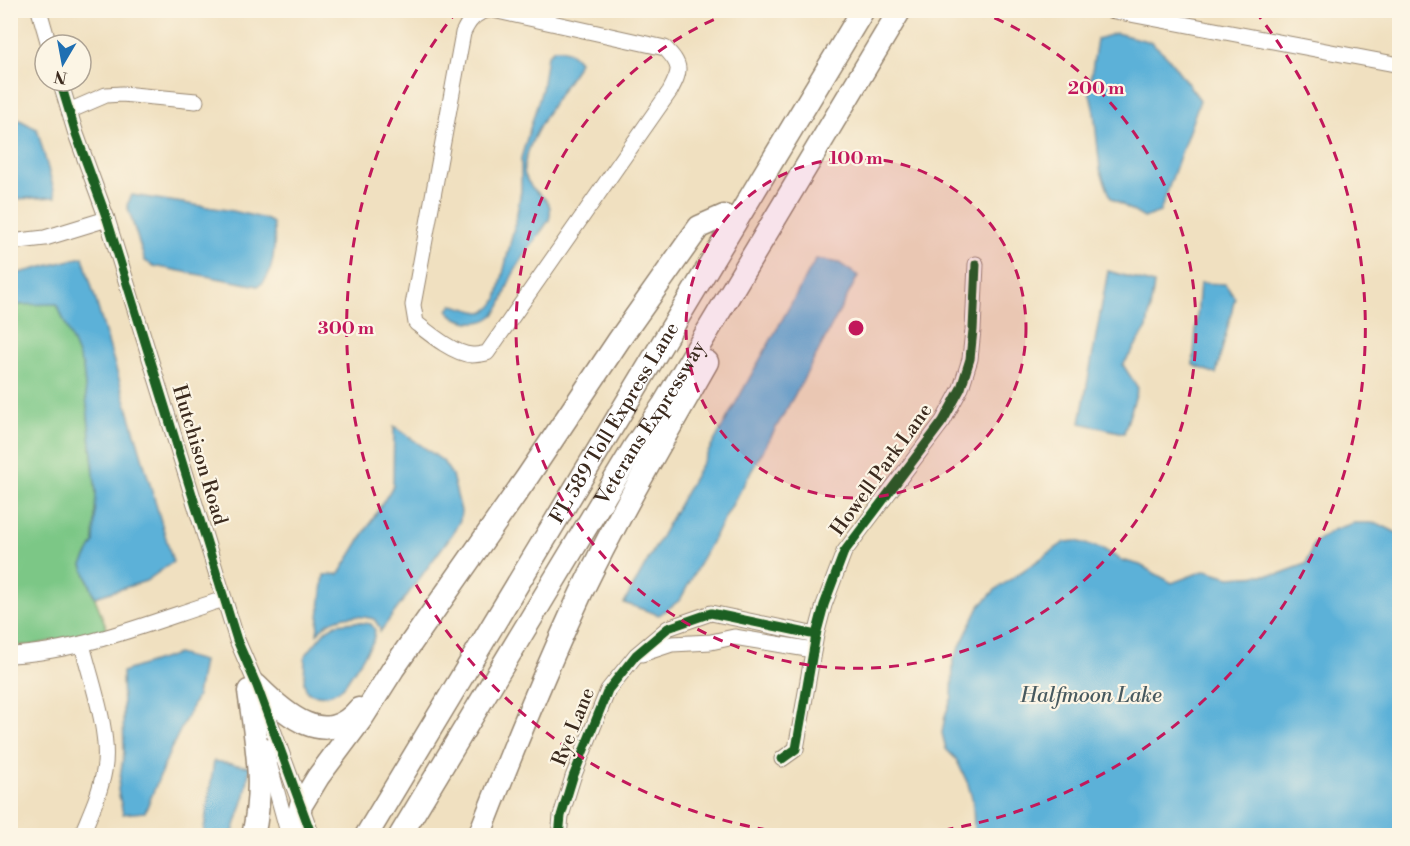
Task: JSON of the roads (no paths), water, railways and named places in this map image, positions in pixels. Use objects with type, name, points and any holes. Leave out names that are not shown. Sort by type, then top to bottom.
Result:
[{"type":"highway","name":"Veterans Expressway","points":[[400,836],[788,197],[872,14]]},
{"type":"highway","points":[[359,830],[724,216],[872,14]]},
{"type":"highway","name":"FL 589 Toll Express Lane","points":[[635,446],[648,406],[872,14]]},
{"type":"highway","name":"FL 589 Toll Express Lane","points":[[359,830],[872,14]]},
{"type":"highway","points":[[479,836],[525,720],[582,591],[662,440],[782,231],[788,197]]},
{"type":"highway","points":[[294,836],[302,805],[318,777],[362,718],[393,669],[528,476],[619,340],[699,227],[724,216]]},
{"type":"highway","points":[[253,688],[291,716],[309,726],[322,729],[335,727],[347,721],[393,669]]},
{"type":"highway","points":[[253,688],[260,776],[260,797],[253,836]]},
{"type":"street","points":[[39,10],[46,33]]},
{"type":"street","points":[[491,10],[522,14],[665,48],[675,58],[679,73],[670,91],[487,353],[471,355],[432,336],[416,323],[413,305],[463,33],[468,21],[479,12],[491,10]]},
{"type":"street","points":[[1109,10],[1400,65]]},
{"type":"street","name":"Hutchison Road","points":[[64,93],[107,219],[243,655],[289,836]]},
{"type":"street","points":[[69,111],[106,95],[122,94],[196,101]]},
{"type":"street","points":[[10,242],[45,238],[107,219]]},
{"type":"street","name":"Howell Park Lane","points":[[782,759],[796,749],[824,605],[844,552],[943,422],[961,387],[970,359],[976,264]]},
{"type":"street","points":[[10,655],[32,654],[82,644],[224,599]]},
{"type":"street","name":"Rye Lane","points":[[559,836],[561,816],[573,777],[608,690],[636,655],[668,628],[711,613],[815,642]]},
{"type":"street","points":[[734,637],[736,619]]},
{"type":"street","points":[[685,622],[690,643]]},
{"type":"street","points":[[636,655],[672,644],[711,642],[734,637],[815,642]]},
{"type":"street","points":[[81,836],[99,795],[105,768],[104,728],[82,644]]},
{"type":"street","name":"Hutchison Road","points":[[253,688],[302,805],[312,836]]},
{"type":"water","points":[[1116,33],[1151,42],[1167,56],[1200,100],[1160,212],[1144,218],[1111,198],[1100,169],[1094,112],[1089,90],[1097,39]]},
{"type":"water","points":[[554,49],[568,52],[579,61],[534,137],[525,165],[525,175],[529,183],[549,205],[549,220],[516,269],[502,304],[495,313],[480,322],[468,322],[456,318],[448,310],[452,305],[483,312],[488,310],[497,299],[521,191],[521,158],[542,89],[547,56]]},
{"type":"water","points":[[12,116],[37,129],[56,197],[13,199],[10,191]]},
{"type":"water","points":[[132,195],[233,211],[266,219],[273,223],[273,258],[264,282],[258,286],[154,266],[145,261],[127,205]]},
{"type":"water","points":[[83,257],[173,562],[146,581],[95,597],[82,565],[94,543],[96,493],[83,367],[57,304],[10,305],[11,275]]},
{"type":"water","points":[[816,259],[839,263],[858,276],[802,382],[680,600],[659,615],[624,603]]},
{"type":"water","points":[[1108,271],[1154,284],[1147,328],[1123,365],[1138,388],[1124,433],[1080,423]]},
{"type":"water","points":[[1200,283],[1225,284],[1235,298],[1216,374],[1193,365]]},
{"type":"water","points":[[394,426],[443,461],[452,475],[461,511],[460,520],[453,533],[380,632],[374,619],[350,616],[328,623],[317,634],[324,575],[339,574],[393,486]]},
{"type":"water","name":"Halfmoon Lake","points":[[1354,523],[1377,523],[1399,534],[1399,835],[979,836],[974,831],[973,802],[968,784],[956,759],[946,749],[942,733],[952,697],[953,661],[979,607],[995,590],[1065,542],[1076,541],[1103,549],[1121,560],[1140,565],[1172,583],[1206,570],[1229,577],[1279,574],[1306,564],[1314,543],[1333,530]]},
{"type":"water","points":[[356,622],[371,624],[375,630],[373,642],[344,686],[326,695],[307,692],[304,683],[305,656],[326,630],[336,624]]},
{"type":"water","points":[[177,654],[203,661],[197,696],[170,751],[145,812],[123,814],[118,790],[124,752],[122,672]]},
{"type":"water","points":[[214,761],[250,767],[245,795],[232,835],[203,836]]}]
